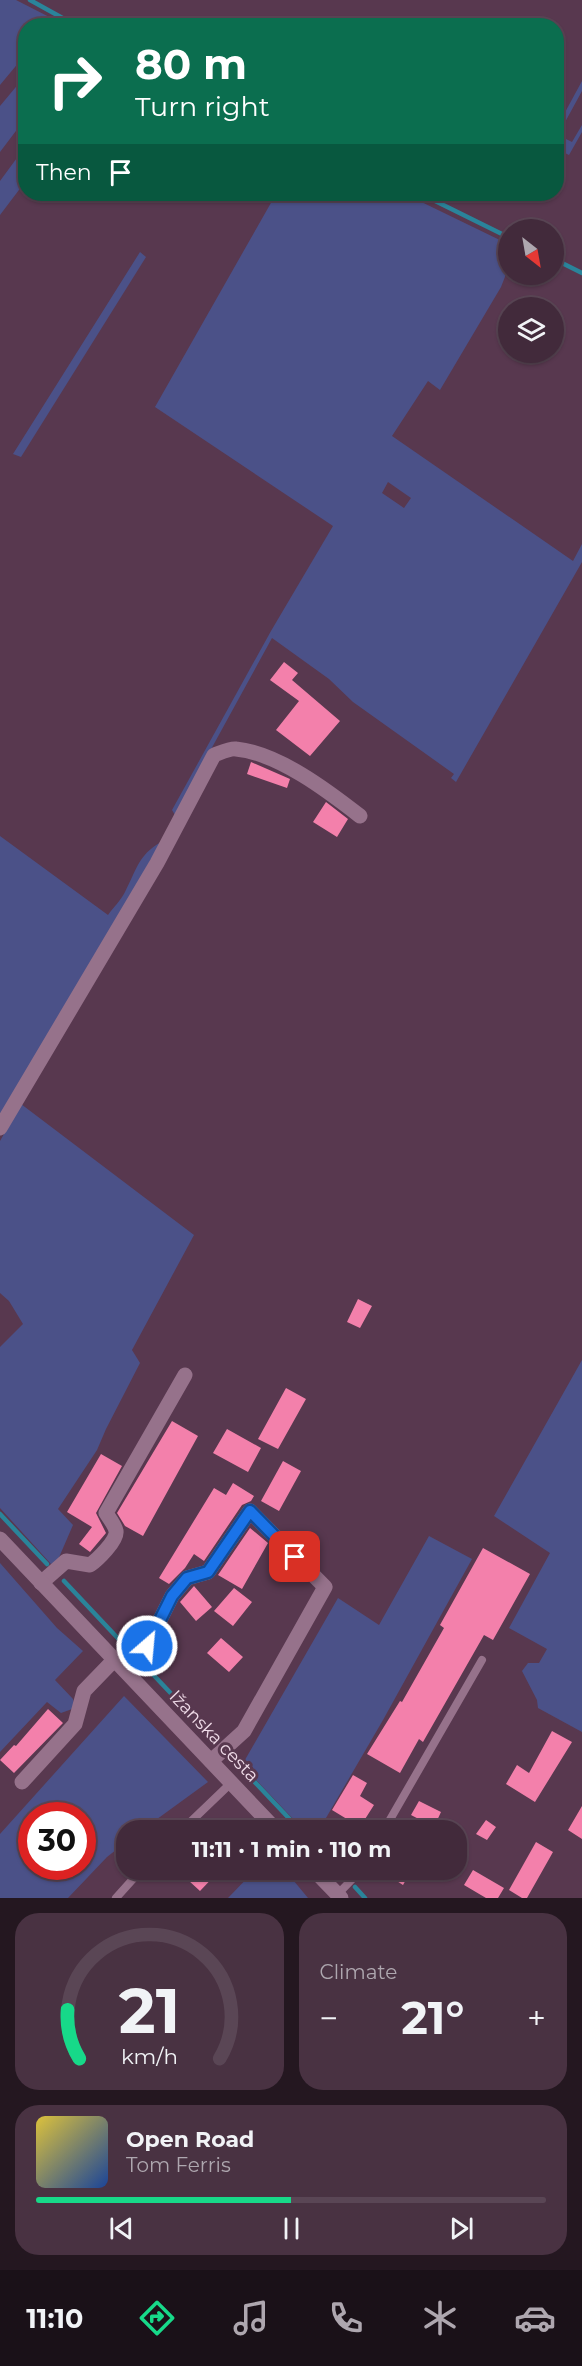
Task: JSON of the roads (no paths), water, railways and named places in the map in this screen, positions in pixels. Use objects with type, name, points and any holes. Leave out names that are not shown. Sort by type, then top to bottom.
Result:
[{"type":"street","points":[[0,1128],[157,862],[214,755],[234,748],[261,756],[315,781],[360,816]]},
{"type":"street","points":[[41,1582],[66,1561],[90,1565],[98,1559],[115,1537],[116,1530],[106,1514],[185,1375]]},
{"type":"street","points":[[22,1782],[75,1724],[84,1691],[147,1646],[172,1596],[187,1578],[208,1572],[250,1511],[325,1587],[244,1731],[211,1761]]},
{"type":"street","name":"Ižanska cesta","points":[[0,1539],[266,1820]]},
{"type":"street","points":[[324,1880],[339,1896]]},
{"type":"lane","points":[[390,1820],[482,1660]]},
{"type":"lane","points":[[192,1820],[231,1783]]},
{"type":"lane","points":[[116,1898],[132,1880]]},
{"type":"lane","points":[[339,1896],[353,1880]]},
{"type":"waterway","points":[[30,0],[63,18]]},
{"type":"waterway","points":[[435,201],[498,232]]},
{"type":"waterway","points":[[564,264],[582,273]]},
{"type":"waterway","points":[[0,1514],[47,1564]]},
{"type":"waterway","points":[[64,1581],[128,1649]]},
{"type":"waterway","points":[[145,1666],[216,1741]]},
{"type":"waterway","points":[[233,1759],[291,1820]]},
{"type":"waterway","points":[[355,1887],[365,1898]]}]
